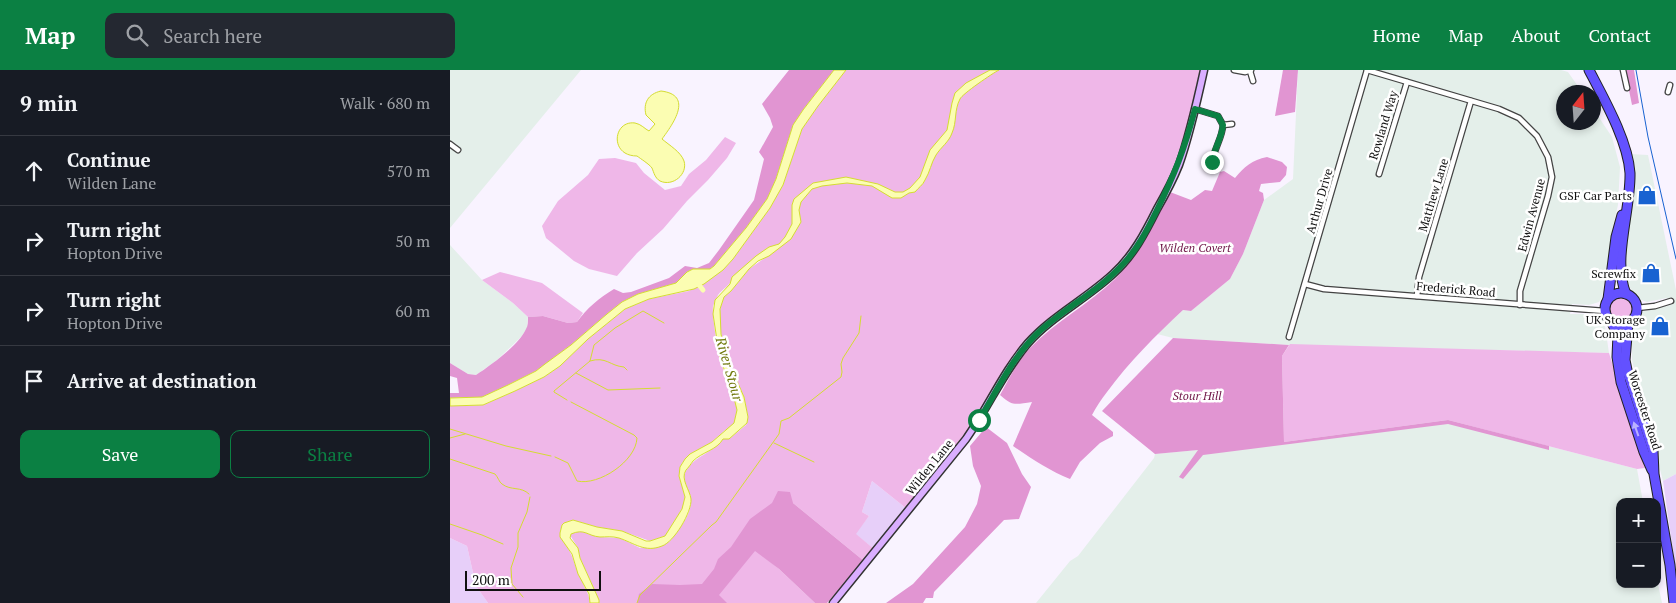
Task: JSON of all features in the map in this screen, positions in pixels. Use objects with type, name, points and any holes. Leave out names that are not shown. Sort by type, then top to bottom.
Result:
[{"type":"highway","points":[[1589,70],[1625,146],[1629,165],[1630,186],[1621,268],[1622,284],[1626,294]]},
{"type":"highway","points":[[1605,311],[1616,237],[1630,186]]},
{"type":"highway","points":[[1608,299],[1616,294],[1626,294],[1632,298],[1637,308]]},
{"type":"highway","name":"Worcester Road","points":[[1637,308],[1634,318],[1628,324],[1625,360],[1630,384],[1653,451],[1654,474],[1670,565],[1674,603]]},
{"type":"highway","name":"Worcester Road","points":[[1605,311],[1618,334],[1617,357],[1621,382],[1644,452],[1654,474]]},
{"type":"highway","points":[[1612,323],[1620,326],[1628,324]]},
{"type":"street","name":"Wilden Lane","points":[[832,603],[966,439],[1005,374],[1029,342],[1056,318],[1100,286],[1133,252],[1148,228],[1174,176],[1182,155],[1204,70]]},
{"type":"street","points":[[1234,70],[1250,71],[1253,80]]},
{"type":"street","name":"Edwin Avenue","points":[[1367,70],[1499,109],[1518,118],[1537,136],[1548,157],[1551,179],[1548,196],[1520,291],[1520,305]]},
{"type":"street","name":"Arthur Drive","points":[[1289,337],[1367,70]]},
{"type":"street","points":[[1622,70],[1627,88]]},
{"type":"street","name":"Rowland Way","points":[[1379,174],[1407,82]]},
{"type":"street","points":[[1669,88],[1676,88]]},
{"type":"street","name":"Matthew Lane","points":[[1416,296],[1419,276],[1471,101]]},
{"type":"street","points":[[1195,109],[1218,116],[1223,125],[1220,139],[1213,152],[1212,168]]},
{"type":"street","points":[[1223,125],[1232,124]]},
{"type":"street","points":[[450,144],[458,150]]},
{"type":"street","name":"Frederick Road","points":[[1305,284],[1324,289],[1605,311]]},
{"type":"street","points":[[1637,308],[1655,306],[1671,301]]},
{"type":"shaded area","points":[[450,70],[581,70],[450,228]]},
{"type":"shaded area","points":[[846,70],[1200,70],[1182,144],[1170,178],[1154,212],[1134,245],[1099,282],[1051,316],[1029,336],[1005,368],[966,434],[907,509],[872,481],[862,512],[869,516],[856,534],[874,549],[864,561],[793,503],[756,550],[815,603],[599,603],[580,558],[578,548],[570,535],[582,531],[600,537],[620,538],[640,548],[669,542],[689,513],[691,498],[684,479],[689,466],[723,439],[729,439],[746,425],[748,417],[744,397],[724,350],[719,321],[721,302],[749,269],[773,252],[754,258],[732,277],[728,285],[718,295],[713,306],[719,356],[736,398],[736,416],[733,425],[712,442],[690,454],[682,463],[679,476],[685,497],[684,505],[668,533],[665,536],[650,541],[622,531],[597,527],[573,520],[562,525],[561,534],[587,591],[590,603],[488,603],[476,586],[467,546],[450,538],[450,406],[483,405],[544,377],[560,366],[588,339],[625,309],[649,299],[689,291],[723,270],[770,208],[783,185],[802,129]]},
{"type":"shaded area","points":[[1298,70],[1561,70],[1568,72],[1577,85],[1556,85],[1556,130],[1601,130],[1601,120],[1612,137],[1620,167],[1618,205],[1602,297],[1599,302],[1589,305],[1572,304],[1570,314],[1594,314],[1604,319],[1609,353],[1289,345],[1173,338],[1157,334],[1183,310],[1191,311],[1230,279],[1243,254],[1264,200],[1293,179]]},
{"type":"shaded area","points":[[725,137],[736,143],[727,158],[663,229],[637,253],[617,276],[589,269],[574,261],[546,238],[542,226],[558,201],[588,175],[599,159],[615,158],[636,163],[644,173],[665,190],[681,186],[689,174],[706,160]]},
{"type":"shaded area","points":[[1630,154],[1648,155],[1676,290],[1676,474],[1663,481],[1632,360],[1632,333],[1641,312],[1670,305],[1667,298],[1647,302],[1639,299],[1630,288],[1626,277],[1627,244],[1634,183]]},
{"type":"shaded area","points":[[450,245],[482,280],[513,303],[528,317],[527,328],[522,336],[497,360],[476,375],[468,374],[450,363]]},
{"type":"shaded area","points":[[500,272],[542,283],[583,313],[577,322],[568,323],[543,316],[528,317],[513,303],[482,280]]},
{"type":"shaded area","points":[[1621,297],[1630,300],[1633,309],[1630,318],[1621,321],[1612,318],[1609,309],[1612,300]]},
{"type":"shaded area","points":[[1290,344],[1609,353],[1645,468],[1637,469],[1448,420],[1284,442],[1282,356]]},
{"type":"shaded area","points":[[1448,420],[1637,469],[1642,498],[1616,498],[1616,588],[1659,588],[1662,603],[1036,603],[1070,561],[1078,556],[1154,458],[1155,454],[1284,442]]},
{"type":"shaded area","points":[[1676,474],[1676,571],[1663,481]]},
{"type":"shaded area","points":[[872,481],[907,509],[874,549],[855,534],[869,516],[862,512]]},
{"type":"shaded area","points":[[450,538],[467,546],[476,586],[488,603],[450,603]]},
{"type":"green space","points":[[789,70],[834,70],[793,125],[776,179],[767,199],[746,228],[714,266],[710,269],[693,269],[676,283],[638,294],[622,302],[571,345],[536,371],[508,385],[482,397],[450,398],[450,393],[459,393],[457,378],[450,376],[450,363],[468,374],[476,375],[517,342],[527,328],[528,317],[543,316],[568,323],[577,322],[585,312],[614,289],[623,293],[631,292],[669,278],[685,266],[697,268],[709,263],[754,200],[764,159],[759,152],[773,127],[762,104]]},
{"type":"green space","points":[[1283,70],[1298,70],[1295,112],[1275,116]]},
{"type":"green space","points":[[1625,70],[1634,70],[1639,103],[1632,105]]},
{"type":"green space","name":"Wilden Covert","points":[[1267,157],[1282,162],[1287,167],[1286,175],[1280,182],[1261,184],[1259,191],[1263,193],[1264,200],[1243,254],[1230,279],[1191,311],[1183,310],[1163,329],[1124,370],[1092,415],[1113,432],[1113,436],[1100,443],[1080,462],[1070,479],[1034,460],[1013,446],[1032,402],[1015,404],[1000,395],[1026,352],[1051,329],[1105,288],[1124,269],[1146,238],[1170,192],[1191,200],[1205,190],[1212,191],[1220,172],[1224,171],[1235,178],[1249,165]]},
{"type":"green space","name":"Stour Hill","points":[[1173,338],[1289,345],[1282,356],[1284,442],[1448,420],[1549,446],[1549,450],[1448,424],[1203,455],[1183,479],[1179,477],[1198,450],[1155,454],[1102,411]]},
{"type":"green space","points":[[986,427],[1007,443],[1022,474],[1031,487],[1019,519],[1004,520],[934,592],[933,598],[926,598],[923,603],[886,603],[913,584],[965,527],[977,504],[981,486],[973,466],[970,446]]},
{"type":"green space","points":[[778,491],[790,492],[793,503],[864,561],[827,603],[815,603],[779,569],[755,551],[719,595],[727,603],[637,603],[639,594],[652,584],[702,584],[714,569],[718,559],[731,547],[750,519],[772,503]]},
{"type":"water","points":[[834,70],[846,70],[802,129],[783,185],[770,208],[723,270],[694,289],[649,299],[625,309],[588,339],[560,366],[544,377],[483,405],[450,406],[450,398],[482,397],[536,371],[571,345],[622,302],[638,294],[676,283],[693,269],[710,269],[714,266],[746,228],[767,199],[776,179],[793,125]]},
{"type":"water","name":"River Stour","points":[[990,70],[999,70],[972,88],[960,99],[951,136],[936,155],[924,182],[915,192],[901,198],[892,198],[872,186],[847,183],[812,189],[801,202],[799,210],[801,222],[791,239],[769,256],[758,261],[724,297],[720,309],[721,334],[726,356],[744,397],[748,417],[747,423],[729,439],[723,439],[717,446],[693,461],[684,473],[691,505],[677,533],[667,543],[656,548],[645,548],[616,537],[600,537],[580,532],[571,534],[570,538],[578,548],[580,558],[599,600],[599,603],[590,603],[589,594],[578,574],[572,554],[560,537],[562,525],[573,520],[597,527],[622,531],[646,541],[665,536],[682,509],[685,497],[679,476],[680,467],[690,454],[712,442],[734,423],[737,410],[734,391],[720,360],[713,314],[715,300],[730,284],[732,277],[756,256],[769,247],[779,244],[792,224],[792,205],[794,199],[813,183],[846,177],[878,184],[895,192],[903,192],[910,188],[920,177],[930,150],[947,130],[955,93],[966,83]]},
{"type":"water","points":[[661,91],[677,98],[679,104],[675,118],[662,139],[680,155],[685,166],[682,175],[670,182],[660,181],[647,163],[637,156],[622,150],[618,145],[617,138],[622,127],[628,124],[635,123],[641,125],[649,131],[655,124],[646,115],[646,103],[653,94]]},
{"type":"waterway","points":[[696,281],[703,290]]},
{"type":"waterway","points":[[567,400],[554,391],[590,361],[594,345],[615,328],[643,311],[664,323]]},
{"type":"waterway","points":[[637,603],[640,595],[716,522],[779,434],[781,421],[789,418],[841,377],[841,364],[859,333],[861,316]]},
{"type":"waterway","points":[[590,361],[604,360],[624,367],[627,370]]},
{"type":"waterway","points":[[576,373],[608,390],[660,388]]},
{"type":"waterway","points":[[555,457],[568,463],[577,481],[586,482],[596,480],[615,470],[635,447],[637,438],[634,435],[571,402]]},
{"type":"waterway","points":[[450,429],[506,446],[551,456]]},
{"type":"waterway","points":[[450,438],[465,434]]},
{"type":"waterway","points":[[774,443],[814,462]]},
{"type":"waterway","points":[[450,459],[495,474],[505,486],[523,490],[529,494]]},
{"type":"waterway","points":[[523,597],[512,584],[511,568],[518,547],[518,533],[527,512],[530,497]]},
{"type":"waterway","points":[[450,524],[503,544]]},
{"type":"railway","points":[[1636,70],[1648,137],[1676,259]]},
{"type":"place","name":"GSF Car Parts","points":[[1647,195]]},
{"type":"place","name":"Screwfix","points":[[1651,273]]},
{"type":"place","name":"UK Storage Company","points":[[1660,326]]},
{"type":"route","points":[[979,420],[1005,374],[1029,342],[1056,318],[1100,286],[1133,252],[1148,228],[1174,176],[1195,109],[1218,116],[1223,125],[1222,134],[1213,152],[1212,162]]}]
